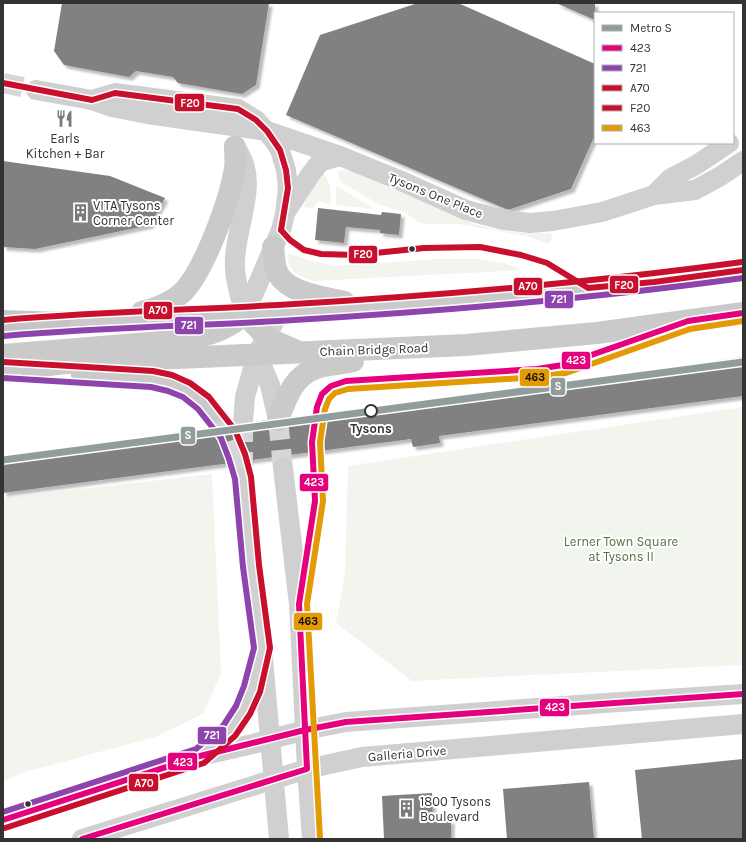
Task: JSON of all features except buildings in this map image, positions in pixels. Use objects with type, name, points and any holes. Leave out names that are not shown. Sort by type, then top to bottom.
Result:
[{"type":"highway","points":[[3,321],[60,323]]},
{"type":"main road","points":[[99,321],[166,305],[183,292],[199,268],[219,222],[235,168],[235,147]]},
{"type":"main road","points":[[273,247],[276,270],[286,282],[303,293],[365,307]]},
{"type":"main road","points":[[3,328],[60,323],[279,313],[481,299],[654,282],[743,270]]},
{"type":"main road","name":"Chain Bridge Road","points":[[4,365],[66,363],[261,345],[300,352],[466,345],[596,333],[743,313]]},
{"type":"main road","points":[[4,365],[199,337],[226,329],[245,314]]},
{"type":"main road","points":[[245,314],[261,345]]},
{"type":"main road","points":[[193,316],[212,321],[237,335],[261,345]]},
{"type":"main road","points":[[278,420],[287,396],[298,379],[315,368],[369,358],[466,345]]},
{"type":"main road","points":[[4,365],[152,379],[170,383],[187,390],[204,403],[213,413]]},
{"type":"street","name":"Tysons One Place","points":[[36,90],[92,100],[112,107],[147,114],[267,131],[340,156],[400,180],[466,210],[504,220],[530,223],[553,221],[602,212],[654,195],[694,190],[719,177],[743,161]]},
{"type":"street","name":"Tysons One Place","points":[[92,100],[115,93],[238,109],[256,120],[267,131]]},
{"type":"street","points":[[147,114],[210,132],[228,140],[243,158],[247,175],[246,200],[239,232],[235,269],[245,314]]},
{"type":"street","points":[[245,314],[281,230],[285,214],[288,188],[286,170],[280,150],[267,131]]},
{"type":"street","points":[[734,139],[743,133]]},
{"type":"street","points":[[654,195],[671,178],[696,165],[728,144]]},
{"type":"street","points":[[285,214],[320,162],[340,156]]},
{"type":"street","points":[[243,422],[246,397],[261,345],[279,313]]},
{"type":"street","points":[[261,345],[278,420]]},
{"type":"street","points":[[283,468],[299,604],[312,839]]},
{"type":"street","points":[[243,478],[251,566],[262,648],[279,839]]},
{"type":"street","points":[[200,756],[229,731],[245,706],[255,678],[262,648]]},
{"type":"street","points":[[3,820],[200,756],[305,730],[346,722],[743,694]]},
{"type":"street","name":"Galleria Drive","points":[[82,839],[307,769],[362,756],[743,724]]},
{"type":"green space","points":[[337,170],[351,171],[475,224],[512,232],[550,233],[553,237],[549,244],[527,236],[458,224],[426,224],[418,222],[406,213],[378,204],[341,182]]},
{"type":"green space","points":[[323,173],[329,184],[331,192],[331,205],[318,201],[314,208],[303,207],[318,177]]},
{"type":"green space","points":[[336,186],[375,209],[336,205]]},
{"type":"green space","points":[[288,253],[334,266],[439,259],[478,259],[503,263],[524,270],[314,281],[298,275],[292,269],[289,265]]},
{"type":"green space","name":"Lerner Town Square at Tysons II","points":[[743,407],[743,665],[412,681],[336,623],[345,573],[348,466]]},
{"type":"green space","points":[[212,474],[221,673],[203,714],[155,737],[25,772],[3,781],[3,498]]},
{"type":"tunnel","points":[[3,83],[36,90]]},
{"type":"tunnel","points":[[213,413],[228,434],[243,478]]},
{"type":"tunnel","points":[[278,420],[283,468]]},
{"type":"tunnel","points":[[243,422],[243,478]]},
{"type":"metro line","name":"S","points":[[3,460],[743,362]]},
{"type":"transit line","name":"F20","points":[[3,83],[92,100],[115,93],[238,109],[256,120],[267,131],[280,150],[286,170],[288,188],[281,230]]},
{"type":"transit line","name":"F20","points":[[281,230],[290,240],[304,250],[321,254],[356,255],[424,248],[480,247],[521,255],[547,263],[588,288],[654,282],[743,270]]},
{"type":"transit line","name":"A70","points":[[3,320],[106,313],[278,305],[452,293],[684,270],[742,262]]},
{"type":"transit line","name":"721","points":[[4,336],[107,329],[279,321],[453,309],[685,286],[743,278]]},
{"type":"transit line","name":"423","points":[[82,839],[307,769],[299,604],[315,501],[312,442],[317,407],[322,394],[331,386],[346,381],[537,369],[563,365],[688,321],[743,313]]},
{"type":"transit line","name":"463","points":[[320,838],[307,604],[323,501],[320,442],[325,409],[329,399],[335,393],[348,389],[538,377],[566,373],[690,329],[743,321]]},
{"type":"transit line","name":"A70","points":[[3,362],[153,371],[172,375],[190,383],[209,397],[235,430],[245,454],[251,477],[259,565],[270,648],[260,692],[250,714],[235,736],[204,763],[5,828]]},
{"type":"transit line","name":"721","points":[[3,378],[151,387],[168,391],[183,397],[198,409],[221,438],[235,479],[243,567],[254,648],[244,686],[236,706],[223,726],[196,749],[3,812]]},
{"type":"transit line","name":"423","points":[[3,820],[200,756],[305,730],[346,722],[743,694]]},
{"type":"place","name":"Earls Kitchen + Bar","points":[[65,119]]},
{"type":"place","name":"VITA Tysons Corner Center","points":[[80,212]]},
{"type":"place","name":"Tysons","points":[[371,411]]},
{"type":"place","name":"1800 Tysons Boulevard","points":[[407,808]]}]
